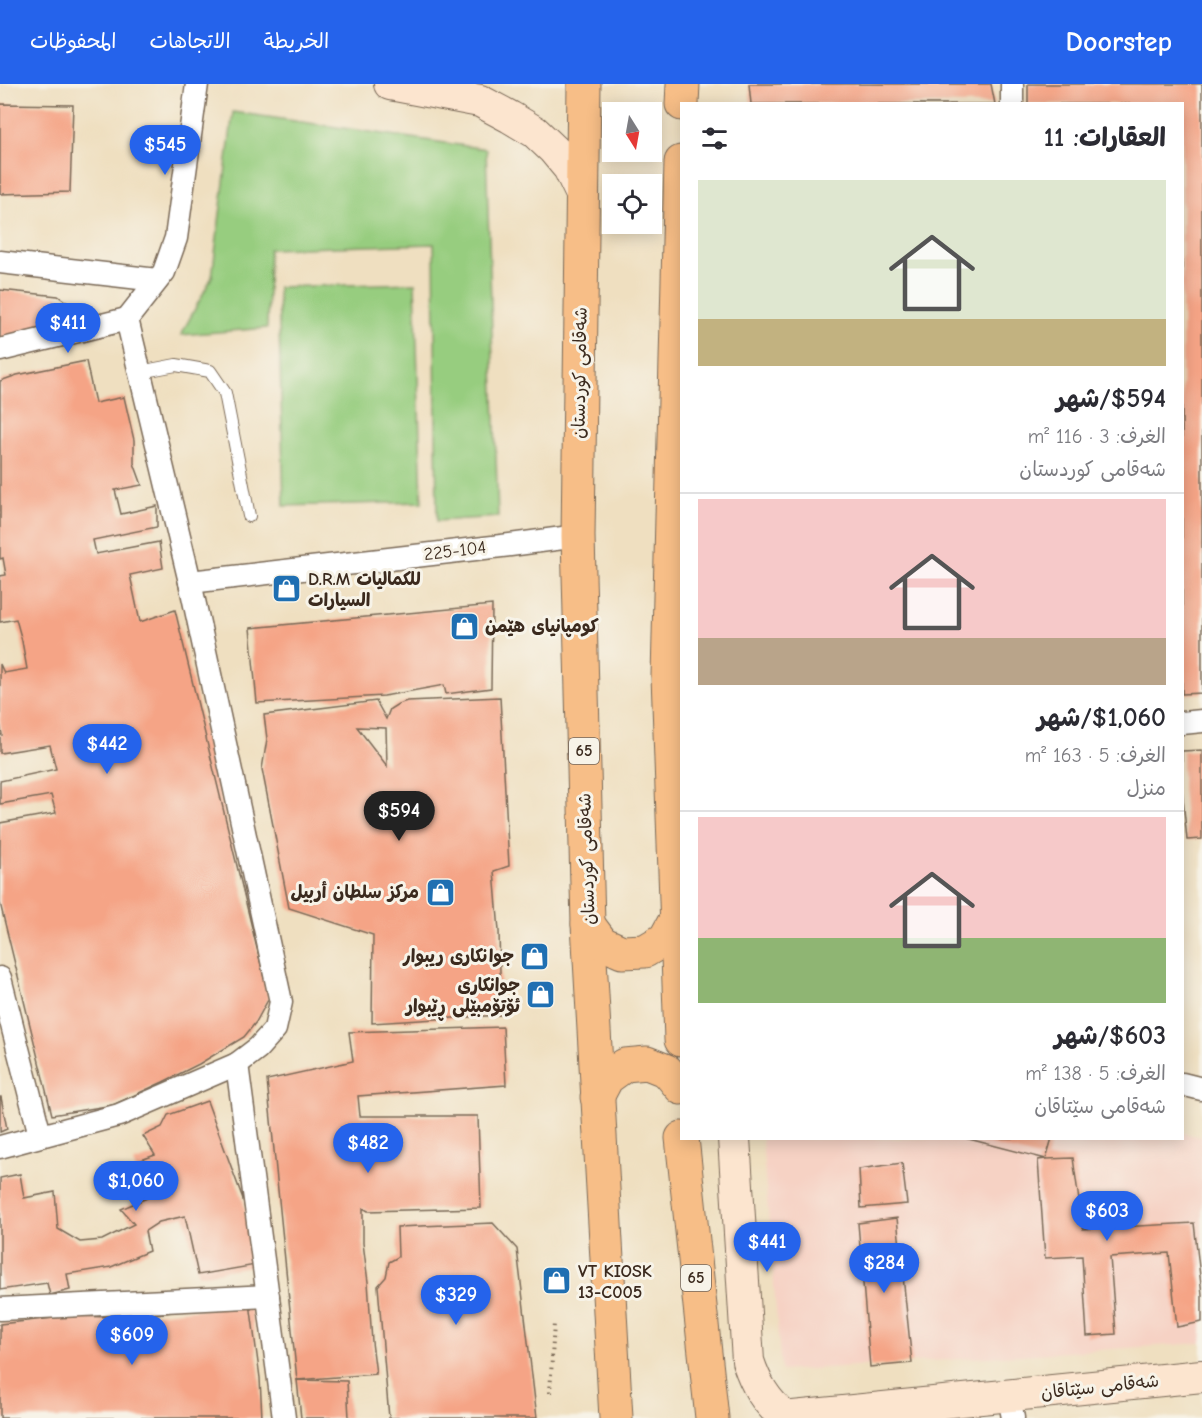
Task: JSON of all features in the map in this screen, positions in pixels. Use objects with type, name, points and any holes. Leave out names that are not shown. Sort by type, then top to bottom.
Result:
[{"type":"highway","name":"شەقامی کوردستان","points":[[584,84],[578,536],[588,924],[616,1418]]},
{"type":"highway","points":[[682,102],[683,84]]},
{"type":"highway","points":[[680,248],[675,690],[676,919],[680,1017]]},
{"type":"highway","points":[[588,924],[602,943],[622,952],[645,951],[665,939],[676,919]]},
{"type":"highway","points":[[597,1097],[607,1078],[625,1065],[647,1063],[667,1071],[680,1087]]},
{"type":"highway","name":"65","points":[[682,1140],[712,1418]]},
{"type":"main road","points":[[390,84],[480,101],[536,132],[569,168],[582,195]]},
{"type":"main road","points":[[734,1140],[748,1361],[761,1392],[783,1418]]},
{"type":"main road","name":"شەقامی سێتاقان","points":[[783,1418],[1011,1407],[1202,1376]]},
{"type":"street","points":[[0,350],[127,319],[164,273],[176,238],[197,84]]},
{"type":"street","points":[[1011,84],[1012,102]]},
{"type":"street","points":[[0,262],[157,280]]},
{"type":"street","points":[[0,1147],[119,1115],[237,1064],[258,1048],[275,1029],[281,1002],[190,582],[127,319]]},
{"type":"street","name":"225-104","points":[[190,582],[578,536]]},
{"type":"street","points":[[1184,723],[1202,721]]},
{"type":"street","points":[[0,978],[40,1135]]},
{"type":"street","points":[[237,1064],[284,1418]]},
{"type":"street","points":[[1184,1084],[1202,1089]]},
{"type":"street","points":[[0,1309],[268,1296]]},
{"type":"lane","points":[[140,372],[176,365],[210,370],[225,393],[249,516]]},
{"type":"path","points":[[550,1393],[554,1323]]},
{"type":"shaded area","points":[[1184,1133],[1202,1137],[1202,1343],[781,1371],[762,1140],[1184,1140]]},
{"type":"green space","points":[[233,112],[486,149],[498,517],[437,521],[434,244],[269,249],[267,328],[181,335],[212,277]]},
{"type":"green space","points":[[415,283],[422,502],[284,506],[278,287]]},
{"type":"building","points":[[749,84],[991,84],[995,102],[751,102]]},
{"type":"building","points":[[1028,84],[1202,84],[1202,693],[1184,694],[1184,102],[1028,102]]},
{"type":"building","points":[[0,104],[73,105],[70,192],[0,194]]},
{"type":"building","points":[[0,290],[58,296],[76,309],[76,318],[67,324],[0,341]]},
{"type":"building","points":[[86,361],[95,403],[124,397],[134,440],[134,463],[142,485],[115,490],[121,514],[157,506],[157,527],[93,540],[96,554],[159,542],[163,568],[130,575],[140,622],[175,610],[269,998],[256,1022],[244,1037],[199,1064],[113,1105],[52,1115],[0,903],[0,823],[56,813],[51,795],[0,804],[0,781],[56,769],[50,745],[0,753],[0,735],[2,735],[0,664],[4,673],[27,669],[16,619],[0,622],[0,576],[6,575],[3,558],[0,559],[0,381],[17,375]]},
{"type":"building","points":[[492,605],[491,688],[446,694],[444,685],[384,696],[257,703],[250,628]]},
{"type":"building","points":[[500,697],[509,866],[494,871],[499,931],[501,1015],[372,1023],[373,935],[289,908],[262,769],[267,739],[264,715],[376,701],[386,719],[390,709],[407,701]],"holes":[[[357,727],[386,728],[387,766]]]},
{"type":"building","points":[[1202,750],[1202,839],[1187,840],[1184,809],[1184,751]]},
{"type":"building","points":[[503,1027],[506,1085],[358,1096],[360,1116],[478,1116],[481,1208],[368,1211],[363,1208],[363,1243],[376,1374],[297,1380],[267,1080],[353,1061],[349,1032]]},
{"type":"building","points":[[0,1097],[7,1129],[0,1132]]},
{"type":"building","points":[[207,1101],[243,1199],[256,1265],[198,1275],[185,1216],[159,1222],[145,1231],[149,1251],[111,1267],[67,1274],[70,1290],[50,1295],[47,1283],[0,1290],[0,1178],[20,1174],[24,1198],[55,1192],[58,1229],[80,1242],[102,1240],[134,1224],[121,1209],[147,1198],[133,1163],[155,1155],[143,1136],[162,1127],[168,1115]]},
{"type":"building","points":[[973,1140],[1051,1140],[1046,1159]]},
{"type":"building","points":[[1073,1158],[1083,1229],[1194,1223],[1202,1294],[1202,1322],[1177,1327],[1169,1253],[1110,1257],[1116,1334],[1087,1336],[1082,1256],[1045,1258],[1038,1160]]},
{"type":"building","points":[[902,1163],[907,1204],[861,1208],[859,1169]]},
{"type":"building","points":[[897,1218],[912,1363],[870,1367],[858,1223]]},
{"type":"building","points":[[493,1223],[517,1249],[537,1418],[389,1418],[378,1286],[386,1277],[389,1262],[398,1257],[397,1227]]},
{"type":"building","points":[[250,1303],[260,1378],[262,1418],[0,1418],[0,1324],[72,1316],[139,1316]]},
{"type":"building","points":[[297,1380],[347,1381],[349,1418],[301,1418]]},
{"type":"place","name":"D.R.M للكماليات السيارات","points":[[287,589]]},
{"type":"place","name":"کومپانیای هێمن","points":[[464,626]]},
{"type":"place","name":"مركز سلطان أربيل","points":[[440,892]]},
{"type":"place","name":"جوانكارى ريبوار","points":[[535,956]]},
{"type":"place","name":"جوانکاری ئۆتۆمبێلی ڕێبوار","points":[[541,995]]},
{"type":"place","name":"VT KIOSK 13-C005","points":[[557,1281]]}]
